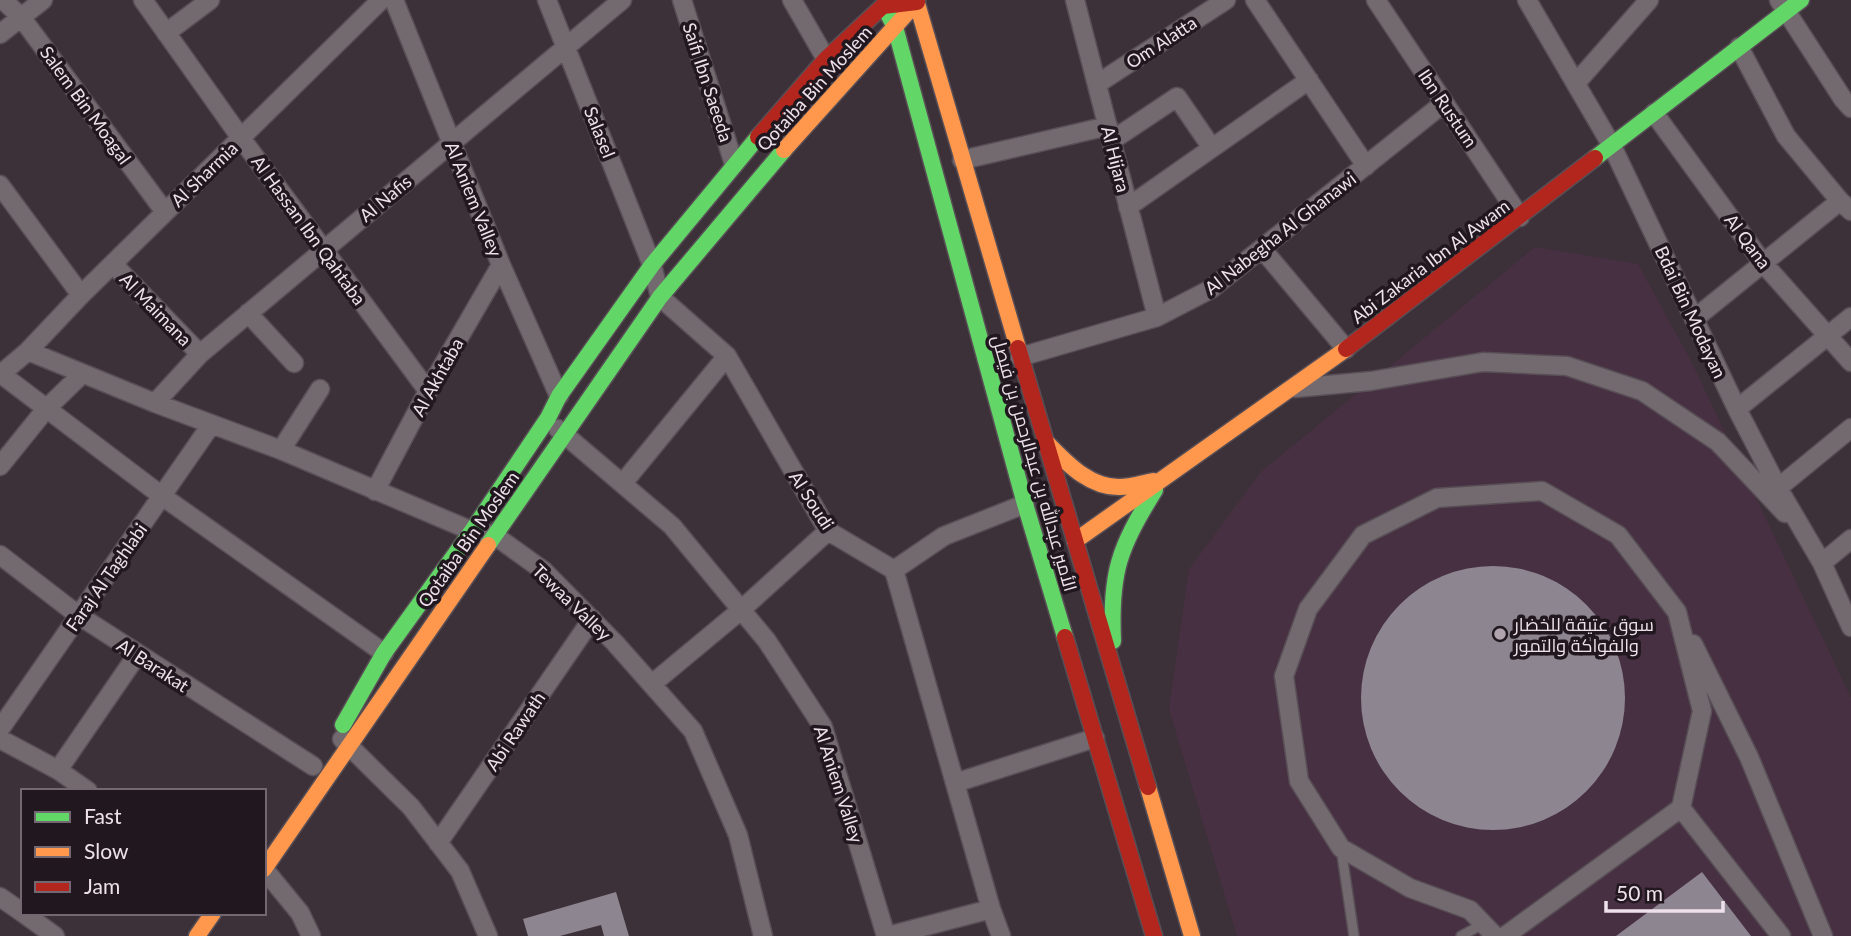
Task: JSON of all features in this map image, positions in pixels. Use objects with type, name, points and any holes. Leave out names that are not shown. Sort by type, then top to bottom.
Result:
[{"type":"street","name":"Salem Bin Moagal","points":[[3,0],[21,17],[165,212]]},
{"type":"street","points":[[0,34],[43,0]]},
{"type":"street","name":"Al Hassan Ibn Qahtaba","points":[[143,0],[428,391]]},
{"type":"street","points":[[166,33],[210,0]]},
{"type":"street","name":"Al Sharmia","points":[[1,373],[28,351],[81,295],[381,0]]},
{"type":"street","name":"Al Aniem Valley","points":[[394,0],[501,265],[559,396]]},
{"type":"street","name":"Salasel","points":[[547,0],[652,265]]},
{"type":"street","name":"Al Nafis","points":[[155,403],[200,354],[622,0]]},
{"type":"street","name":"Saifi Ibn Saeeda","points":[[682,0],[734,164]]},
{"type":"street","points":[[792,0],[826,59]]},
{"type":"street","name":"Al Hijara","points":[[1075,0],[1157,317]]},
{"type":"street","name":"Om Alatta","points":[[1097,84],[1226,0]]},
{"type":"street","points":[[1255,0],[1367,166]]},
{"type":"street","name":"Ibn Rustum","points":[[1376,0],[1520,217]]},
{"type":"street","points":[[1576,83],[1648,0]]},
{"type":"street","name":"Abi Zakaria Ibn Al Awam","points":[[1074,541],[1346,349],[1739,47],[1782,6],[1801,0]]},
{"type":"street","points":[[882,3],[916,1]]},
{"type":"street","name":"Qotaiba Bin Moslem","points":[[326,754],[494,535],[660,297],[791,141],[916,1]]},
{"type":"street","name":"الأمير عبدالله بن عبدالرحمن بن فيصل","points":[[916,1],[1192,936]]},
{"type":"street","name":"Bdai Bin Modayan","points":[[1531,2],[1612,146],[1737,409],[1778,488],[1822,563],[1851,627]]},
{"type":"street","name":"Qotaiba Bin Moslem","points":[[266,865],[384,653],[472,531],[548,418],[559,396],[652,265],[734,164],[826,59],[882,3]]},
{"type":"street","name":"الأمير عبدالله بن عبدالرحمن بن فيصل","points":[[882,3],[895,27],[1025,504],[1154,936]]},
{"type":"street","points":[[1782,6],[1851,108]]},
{"type":"street","points":[[1694,319],[1763,263],[1846,206],[1786,136],[1739,47]]},
{"type":"street","points":[[1128,207],[1309,80]]},
{"type":"street","points":[[961,160],[1109,134],[1177,97],[1212,148]]},
{"type":"street","name":"Al Nabegha Al Ghanawi","points":[[1020,357],[1157,317],[1211,289],[1444,103]]},
{"type":"street","name":"Al Qana","points":[[1654,113],[1763,263],[1851,362]]},
{"type":"street","points":[[2,191],[81,295]]},
{"type":"street","points":[[1263,250],[1346,349]]},
{"type":"street","name":"Al Maimana","points":[[113,264],[200,354]]},
{"type":"street","name":"Al Akhtaba","points":[[375,491],[428,391],[501,265]]},
{"type":"street","points":[[652,265],[660,297]]},
{"type":"street","name":"Al Soudi","points":[[660,297],[727,356],[828,531],[894,570]]},
{"type":"street","points":[[248,313],[294,363]]},
{"type":"street","points":[[1737,409],[1851,317]]},
{"type":"street","name":"Tewaa Valley","points":[[28,351],[211,425],[281,450],[472,531],[494,535],[544,571],[592,619],[693,731],[738,835],[763,936]]},
{"type":"street","points":[[623,483],[727,356]]},
{"type":"street","points":[[1290,389],[1371,381],[1483,362],[1567,366],[1642,391],[1718,442],[1806,536]]},
{"type":"street","points":[[1,373],[162,496],[384,653]]},
{"type":"street","points":[[0,466],[47,409],[82,374]]},
{"type":"street","points":[[281,450],[320,389]]},
{"type":"street","name":"Al Aniem Valley","points":[[548,418],[565,436],[673,526],[767,641],[823,727],[887,936]]},
{"type":"street","name":"Faraj Al Taghlabi","points":[[0,729],[211,425]]},
{"type":"street","points":[[1778,488],[1851,428]]},
{"type":"street","name":"الأمير عبدالله بن عبدالرحمن بن فيصل","points":[[1045,441],[1071,467],[1096,482],[1118,487],[1162,480]]},
{"type":"street","name":"الأمير عبدالله بن عبدالرحمن بن فيصل","points":[[1115,677],[1112,618],[1116,571],[1127,537],[1162,480]]},
{"type":"street","points":[[1489,930],[1470,910],[1410,888],[1341,848],[1299,781],[1284,676],[1308,608],[1363,535],[1437,498],[1542,491],[1618,534],[1677,612],[1749,757],[1823,936]]},
{"type":"street","points":[[1001,936],[894,570],[944,537],[1025,504]]},
{"type":"street","points":[[652,684],[741,610],[828,531]]},
{"type":"street","points":[[1822,563],[1851,540]]},
{"type":"street","name":"Al Barakat","points":[[0,555],[78,615],[137,655],[326,754],[411,807],[460,871],[488,936]]},
{"type":"street","points":[[1505,936],[1681,808],[1702,711],[1677,612]]},
{"type":"street","name":"Abi Rawath","points":[[438,843],[592,619]]},
{"type":"street","points":[[58,770],[137,655]]},
{"type":"street","points":[[955,783],[1095,738]]},
{"type":"street","points":[[0,739],[58,770],[85,789]]},
{"type":"street","points":[[1681,808],[1781,936]]},
{"type":"street","points":[[266,871],[300,913],[310,936]]},
{"type":"street","points":[[0,897],[21,912]]},
{"type":"street","points":[[887,936],[991,909]]},
{"type":"street","points":[[26,915],[55,936]]},
{"type":"street","points":[[197,936],[213,915]]},
{"type":"lane","points":[[1341,848],[1354,936]]},
{"type":"lane","points":[[1461,936],[1489,930]]},
{"type":"shaded area","name":"سوق عتيقة للخضار والفواكة والتمور","points":[[1535,247],[1638,264],[1692,363],[1851,698],[1851,936],[1237,936],[1169,709],[1189,569],[1262,471]]},
{"type":"building","points":[[1493,566],[1531,572],[1555,582],[1586,605],[1609,636],[1619,660],[1625,698],[1619,736],[1609,760],[1586,791],[1555,814],[1531,824],[1493,830],[1455,824],[1431,814],[1400,791],[1377,760],[1367,736],[1361,698],[1367,660],[1377,636],[1400,605],[1431,582],[1455,572]]},
{"type":"building","points":[[1702,872],[1751,936],[1616,936]]},
{"type":"building","points":[[616,892],[629,936],[604,936],[601,925],[560,936],[528,936],[523,919]]},
{"type":"traffic: fast","points":[[1595,158],[1801,0]]},
{"type":"traffic: fast","points":[[888,14],[895,27],[1025,504],[1065,637]]},
{"type":"traffic: fast","points":[[343,725],[384,653],[472,531],[548,418],[559,396],[652,265],[758,137]]},
{"type":"traffic: fast","points":[[488,545],[660,297],[784,150]]},
{"type":"traffic: fast","points":[[1113,641],[1113,596],[1119,561],[1133,528],[1155,490]]},
{"type":"traffic: slow","points":[[916,0],[1018,348]]},
{"type":"traffic: slow","points":[[784,150],[917,2]]},
{"type":"traffic: slow","points":[[1075,541],[1346,349]]},
{"type":"traffic: slow","points":[[1046,442],[1079,472],[1098,483],[1120,487],[1153,481]]},
{"type":"traffic: slow","points":[[266,866],[488,545]]},
{"type":"traffic: slow","points":[[1148,787],[1192,936]]},
{"type":"traffic: slow","points":[[197,936],[212,915]]},
{"type":"traffic: jam","points":[[758,137],[826,59],[883,6],[917,2]]},
{"type":"traffic: jam","points":[[1346,349],[1595,158]]},
{"type":"traffic: jam","points":[[1018,348],[1148,787]]},
{"type":"traffic: jam","points":[[1065,637],[1154,936]]},
{"type":"place","name":"سوق عتيقة للخضار والفواكة والتمور","points":[[1500,634]]}]
